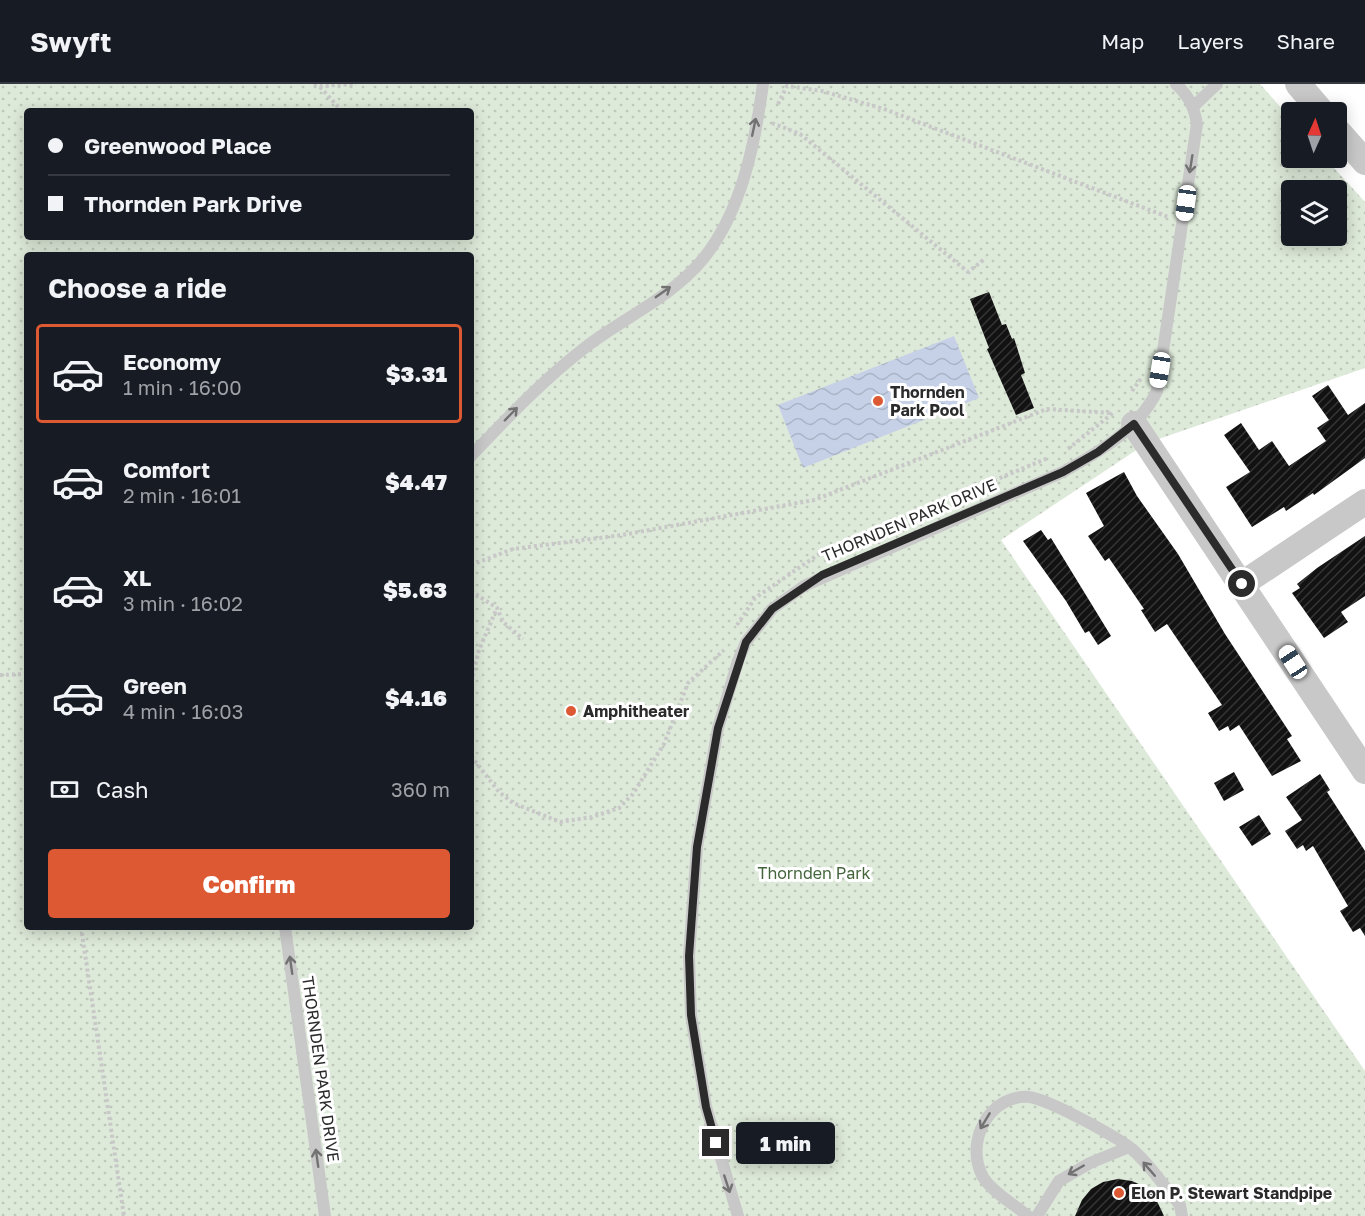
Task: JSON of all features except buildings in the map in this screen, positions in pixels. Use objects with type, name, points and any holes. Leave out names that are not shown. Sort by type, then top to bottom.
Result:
[{"type":"street","points":[[1298,84],[1313,102]]},
{"type":"street","points":[[1347,142],[1365,162]]},
{"type":"street","points":[[1124,419],[1242,584],[1365,771]]},
{"type":"street","points":[[1242,584],[1365,502]]},
{"type":"lane","points":[[474,453],[537,387],[587,346],[685,277],[704,258],[723,227],[740,192],[763,84]]},
{"type":"lane","points":[[1176,84],[1185,92],[1194,106],[1217,84]]},
{"type":"lane","name":"THORNDEN PARK DRIVE","points":[[738,1216],[706,1107],[691,1015],[689,956],[700,825],[718,728],[746,642],[772,609],[813,580],[1063,472],[1098,452],[1124,419],[1157,391],[1197,124],[1194,106]]},
{"type":"lane","name":"THORNDEN PARK DRIVE","points":[[285,930],[325,1216]]},
{"type":"lane","points":[[1028,1216],[983,1177],[978,1144],[980,1129],[994,1109],[1009,1101],[1028,1097],[1129,1147],[1180,1205],[1182,1216]]},
{"type":"lane","points":[[1036,1216],[1059,1181],[1090,1163],[1129,1147]]},
{"type":"path","points":[[314,84],[320,86],[356,84]]},
{"type":"path","points":[[320,86],[339,108]]},
{"type":"path","points":[[787,86],[822,91],[884,110],[1172,218]]},
{"type":"path","points":[[769,122],[800,134],[968,272],[986,258]]},
{"type":"path","points":[[474,564],[513,549],[622,535],[814,500],[1047,409],[1124,419]]},
{"type":"path","points":[[474,593],[497,608],[503,622],[523,639]]},
{"type":"path","points":[[474,669],[479,650],[497,608]]},
{"type":"path","points":[[0,675],[24,674]]},
{"type":"path","points":[[81,930],[124,1216]]},
{"type":"green space","name":"Thornden Park","points":[[0,84],[1260,84],[1281,108],[1281,168],[1334,168],[1345,180],[1281,180],[1281,246],[1347,246],[1347,182],[1365,202],[1365,368],[1147,443],[1001,540],[1365,1071],[1365,1216],[0,1216]]},
{"type":"water","name":"Thornden Park Pool","points":[[954,336],[979,398],[803,468],[778,405]]},
{"type":"place","name":"Thornden Park Pool","points":[[878,401]]},
{"type":"place","name":"Amphitheater","points":[[571,711]]},
{"type":"place","name":"Elon P. Stewart Standpipe","points":[[1119,1193]]},
{"type":"route","points":[[716,1143],[706,1107],[691,1015],[689,956],[697,847],[718,728],[738,661],[746,642],[772,609],[822,575],[1063,472],[1098,452],[1134,424],[1242,584]]}]
